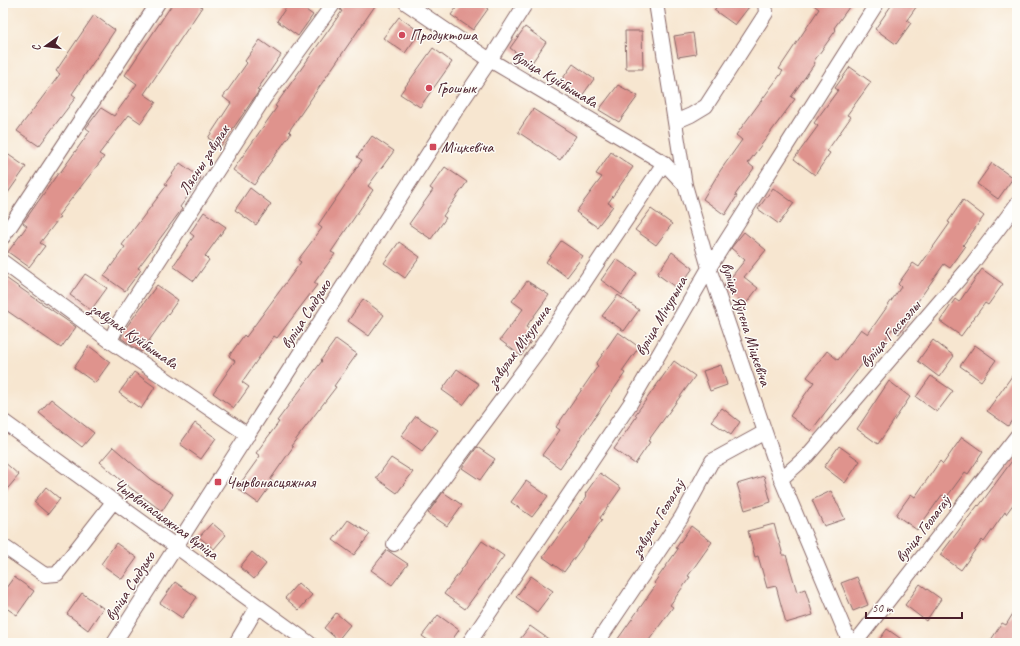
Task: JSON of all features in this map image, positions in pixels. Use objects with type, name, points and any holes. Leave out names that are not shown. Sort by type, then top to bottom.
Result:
[{"type":"street","points":[[3,237],[158,3]]},
{"type":"street","name":"Лясны завулак","points":[[110,341],[119,322],[265,97],[334,3]]},
{"type":"street","name":"вуліца Куйбышава","points":[[406,3],[490,60],[664,163],[685,185]]},
{"type":"street","name":"вуліца Сыдзько","points":[[114,643],[526,3]]},
{"type":"street","name":"вуліца Яўгена Міцкевіча","points":[[656,3],[685,185],[709,268],[781,480],[850,643]]},
{"type":"street","points":[[675,122],[691,116],[706,106],[766,13],[765,3]]},
{"type":"street","name":"вуліца Мічурына","points":[[469,643],[630,404],[709,268],[877,3]]},
{"type":"street","name":"завулак Мічурына","points":[[394,544],[541,347],[664,163]]},
{"type":"street","name":"вуліца Гастэлы","points":[[781,480],[807,456],[972,264],[1017,204]]},
{"type":"street","name":"завулак Куйбышава","points":[[3,262],[110,341],[248,435]]},
{"type":"street","name":"Чырвонасцяжная вуліца","points":[[3,421],[176,548],[309,643]]},
{"type":"street","name":"завулак Геолагаў","points":[[597,643],[681,518],[712,461],[765,432]]},
{"type":"street","name":"вуліца Геолагаў","points":[[856,643],[1017,436]]},
{"type":"street","points":[[3,546],[45,575],[57,574],[113,502]]},
{"type":"street","points":[[236,643],[258,606]]},
{"type":"building","points":[[173,3],[196,3],[202,7],[144,94],[156,102],[141,123],[129,115],[99,154],[104,157],[58,216],[60,217],[40,243],[45,246],[29,267],[8,252],[27,226],[23,223],[90,131],[86,128],[101,108],[114,116],[137,84],[125,75]]},
{"type":"building","points":[[289,3],[296,3],[313,15],[298,36],[277,21]]},
{"type":"building","points":[[345,3],[377,3],[289,131],[291,133],[254,185],[233,170],[277,107],[275,106],[342,11],[340,10]]},
{"type":"building","points":[[460,3],[480,3],[488,9],[473,30],[451,15]]},
{"type":"building","points":[[720,3],[752,3],[735,25],[714,10]]},
{"type":"building","points":[[811,3],[852,3],[834,28],[836,30],[814,61],[815,63],[791,97],[795,99],[748,163],[754,168],[735,195],[737,196],[725,215],[703,199],[720,171],[742,140],[736,135],[783,71],[779,69],[819,9]]},
{"type":"building","points":[[893,3],[919,3],[907,20],[911,23],[896,44],[875,29]]},
{"type":"building","points":[[94,15],[115,30],[72,94],[76,97],[39,146],[17,131],[60,74],[56,71]]},
{"type":"building","name":"Продуктоша","points":[[399,17],[420,32],[405,53],[383,38]]},
{"type":"building","points":[[525,27],[546,42],[531,64],[510,48]]},
{"type":"building","points":[[625,31],[642,31],[643,69],[626,69]]},
{"type":"building","points":[[693,33],[696,54],[678,57],[674,36]]},
{"type":"building","points":[[260,40],[281,55],[257,90],[259,91],[221,146],[208,138],[231,103],[223,97],[247,63],[245,61]]},
{"type":"building","points":[[433,48],[452,62],[420,107],[400,94]]},
{"type":"building","points":[[573,64],[594,79],[579,100],[558,85]]},
{"type":"building","points":[[850,67],[871,82],[847,115],[851,117],[827,151],[830,153],[815,175],[794,159],[818,126],[814,123],[838,90],[835,88]]},
{"type":"building","points":[[618,85],[638,96],[619,122],[599,110]]},
{"type":"building","points":[[533,109],[576,136],[560,160],[518,132]]},
{"type":"building","points":[[372,136],[394,151],[368,186],[373,190],[331,252],[335,254],[314,283],[317,285],[277,338],[274,336],[242,382],[249,387],[234,408],[213,393],[235,361],[229,356],[244,335],[246,337],[301,262],[298,260],[322,228],[318,225],[362,160],[357,157]]},
{"type":"building","points":[[3,151],[26,167],[3,200]]},
{"type":"building","points":[[611,152],[633,167],[608,203],[613,206],[597,227],[576,212],[602,177],[596,174]]},
{"type":"building","points":[[180,163],[201,178],[180,207],[182,209],[138,268],[141,270],[125,291],[104,276],[125,247],[122,245],[167,185],[165,184]]},
{"type":"building","points":[[992,163],[1013,178],[998,199],[977,184]]},
{"type":"building","points":[[445,167],[467,182],[443,216],[446,218],[431,239],[409,224],[433,190],[430,188]]},
{"type":"building","points":[[250,188],[271,204],[256,225],[235,210]]},
{"type":"building","points":[[773,188],[794,203],[779,224],[758,209]]},
{"type":"building","points":[[963,200],[984,216],[963,245],[965,247],[950,268],[944,264],[911,311],[914,313],[899,334],[892,329],[867,365],[863,363],[811,431],[790,416],[814,382],[807,377],[827,351],[838,360],[861,329],[868,334],[901,287],[898,284],[913,263],[919,267],[950,223],[948,222]]},
{"type":"building","points":[[651,209],[672,224],[656,245],[635,230]]},
{"type":"building","points":[[204,212],[226,227],[205,256],[209,260],[194,281],[173,266],[194,236],[190,233]]},
{"type":"building","points":[[744,232],[766,250],[744,277],[758,288],[745,305],[724,286],[745,260],[731,248]]},
{"type":"building","points":[[561,241],[583,256],[567,277],[546,262]]},
{"type":"building","points":[[399,242],[420,257],[405,278],[384,263]]},
{"type":"building","points":[[672,252],[693,268],[678,289],[657,274]]},
{"type":"building","points":[[616,259],[637,273],[622,295],[601,280]]},
{"type":"building","points":[[982,269],[1003,284],[988,305],[985,303],[961,336],[940,321],[955,299],[959,302]]},
{"type":"building","points":[[85,274],[107,288],[91,310],[70,295]]},
{"type":"building","points":[[3,276],[76,327],[61,348],[3,308]]},
{"type":"building","points":[[527,281],[549,295],[526,327],[536,334],[521,356],[500,340],[523,309],[512,301]]},
{"type":"building","points":[[157,285],[178,300],[141,352],[121,338],[125,329]]},
{"type":"building","points":[[618,295],[639,310],[624,331],[602,316]]},
{"type":"building","points":[[363,299],[384,315],[369,336],[348,321]]},
{"type":"building","points":[[618,332],[639,347],[622,371],[625,373],[560,468],[542,455],[560,430],[556,427],[598,366],[596,364]]},
{"type":"building","points":[[336,339],[357,354],[334,386],[336,387],[291,446],[293,447],[270,480],[273,482],[258,503],[237,488],[260,456],[256,453],[279,422],[277,421],[322,361],[321,360]]},
{"type":"building","points":[[933,340],[954,356],[939,377],[918,361]]},
{"type":"building","points":[[975,345],[996,360],[981,381],[960,366]]},
{"type":"building","points":[[89,346],[110,362],[95,383],[74,368]]},
{"type":"building","points":[[674,361],[695,376],[648,441],[650,442],[635,464],[614,449],[637,416],[635,415]]},
{"type":"building","points":[[721,365],[727,385],[710,391],[703,371]]},
{"type":"building","points":[[457,369],[479,384],[463,405],[442,390]]},
{"type":"building","points":[[1017,369],[1017,413],[1008,426],[987,411]]},
{"type":"building","points":[[134,372],[155,387],[141,409],[119,393]]},
{"type":"building","points":[[931,376],[953,391],[937,412],[916,397]]},
{"type":"building","points":[[889,381],[910,397],[878,444],[857,429]]},
{"type":"building","points":[[51,399],[94,433],[82,447],[39,413]]},
{"type":"building","points":[[722,408],[740,422],[731,435],[711,421]]},
{"type":"building","points":[[416,416],[438,430],[422,451],[401,436]]},
{"type":"building","points":[[195,423],[216,438],[201,459],[180,444]]},
{"type":"building","points":[[962,437],[983,452],[968,474],[965,472],[946,498],[942,495],[917,530],[896,515],[911,494],[915,497],[940,461],[943,464]]},
{"type":"building","points":[[839,446],[860,461],[845,483],[824,467]]},
{"type":"building","points":[[113,447],[150,479],[173,494],[162,511],[125,484],[100,462]]},
{"type":"building","points":[[477,447],[495,459],[480,480],[462,468]]},
{"type":"building","points":[[1017,454],[1017,499],[1006,514],[1005,512],[984,542],[982,540],[961,570],[940,555],[978,505],[979,506]]},
{"type":"building","points":[[391,458],[413,472],[397,493],[376,478]]},
{"type":"building","points":[[3,461],[19,475],[3,494]]},
{"type":"building","points":[[600,473],[621,488],[600,518],[602,520],[564,572],[543,557],[587,496],[585,494]]},
{"type":"building","points":[[764,476],[771,502],[745,510],[737,484]]},
{"type":"building","points":[[526,481],[548,496],[532,517],[511,502]]},
{"type":"building","points":[[46,487],[60,499],[48,514],[34,502]]},
{"type":"building","points":[[831,491],[845,519],[824,526],[812,500]]},
{"type":"building","points":[[443,492],[462,505],[447,526],[428,513]]},
{"type":"building","points":[[348,520],[370,534],[354,555],[333,540]]},
{"type":"building","points":[[212,523],[226,535],[214,549],[199,537]]},
{"type":"building","points":[[774,524],[783,555],[786,555],[797,592],[805,589],[813,615],[786,623],[776,586],[767,588],[758,556],[755,557],[748,531]]},
{"type":"building","points":[[691,526],[712,542],[670,605],[673,607],[647,643],[615,643],[656,585],[654,583],[678,549],[676,548]]},
{"type":"building","points":[[482,541],[504,556],[465,609],[444,594]]},
{"type":"building","points":[[116,543],[137,558],[122,579],[101,564]]},
{"type":"building","points":[[387,550],[408,564],[392,585],[371,570]]},
{"type":"building","points":[[252,552],[266,564],[254,579],[240,567]]},
{"type":"building","points":[[531,576],[553,591],[537,612],[516,597]]},
{"type":"building","points":[[14,577],[34,591],[17,615],[3,606],[3,592]]},
{"type":"building","points":[[857,577],[868,605],[853,611],[841,583]]},
{"type":"building","points":[[175,582],[197,597],[182,618],[160,603]]},
{"type":"building","points":[[298,583],[312,595],[299,610],[285,598]]},
{"type":"building","points":[[920,584],[941,599],[926,621],[905,605]]},
{"type":"building","points":[[82,593],[103,608],[88,630],[67,614]]},
{"type":"building","points":[[1017,607],[1017,643],[989,643],[1002,623],[1006,625]]},
{"type":"building","points":[[336,613],[350,625],[338,640],[324,628]]},
{"type":"building","points":[[438,615],[459,630],[450,643],[432,643],[422,636]]},
{"type":"building","points":[[530,626],[554,643],[517,643]]},
{"type":"building","points":[[887,629],[907,643],[877,643]]},
{"type":"place","name":"Продуктоша","points":[[402,35]]},
{"type":"place","name":"Грошык","points":[[429,88]]},
{"type":"place","name":"Міцкевіча","points":[[433,147]]},
{"type":"place","name":"Чырвонасцяжная","points":[[218,482]]}]
